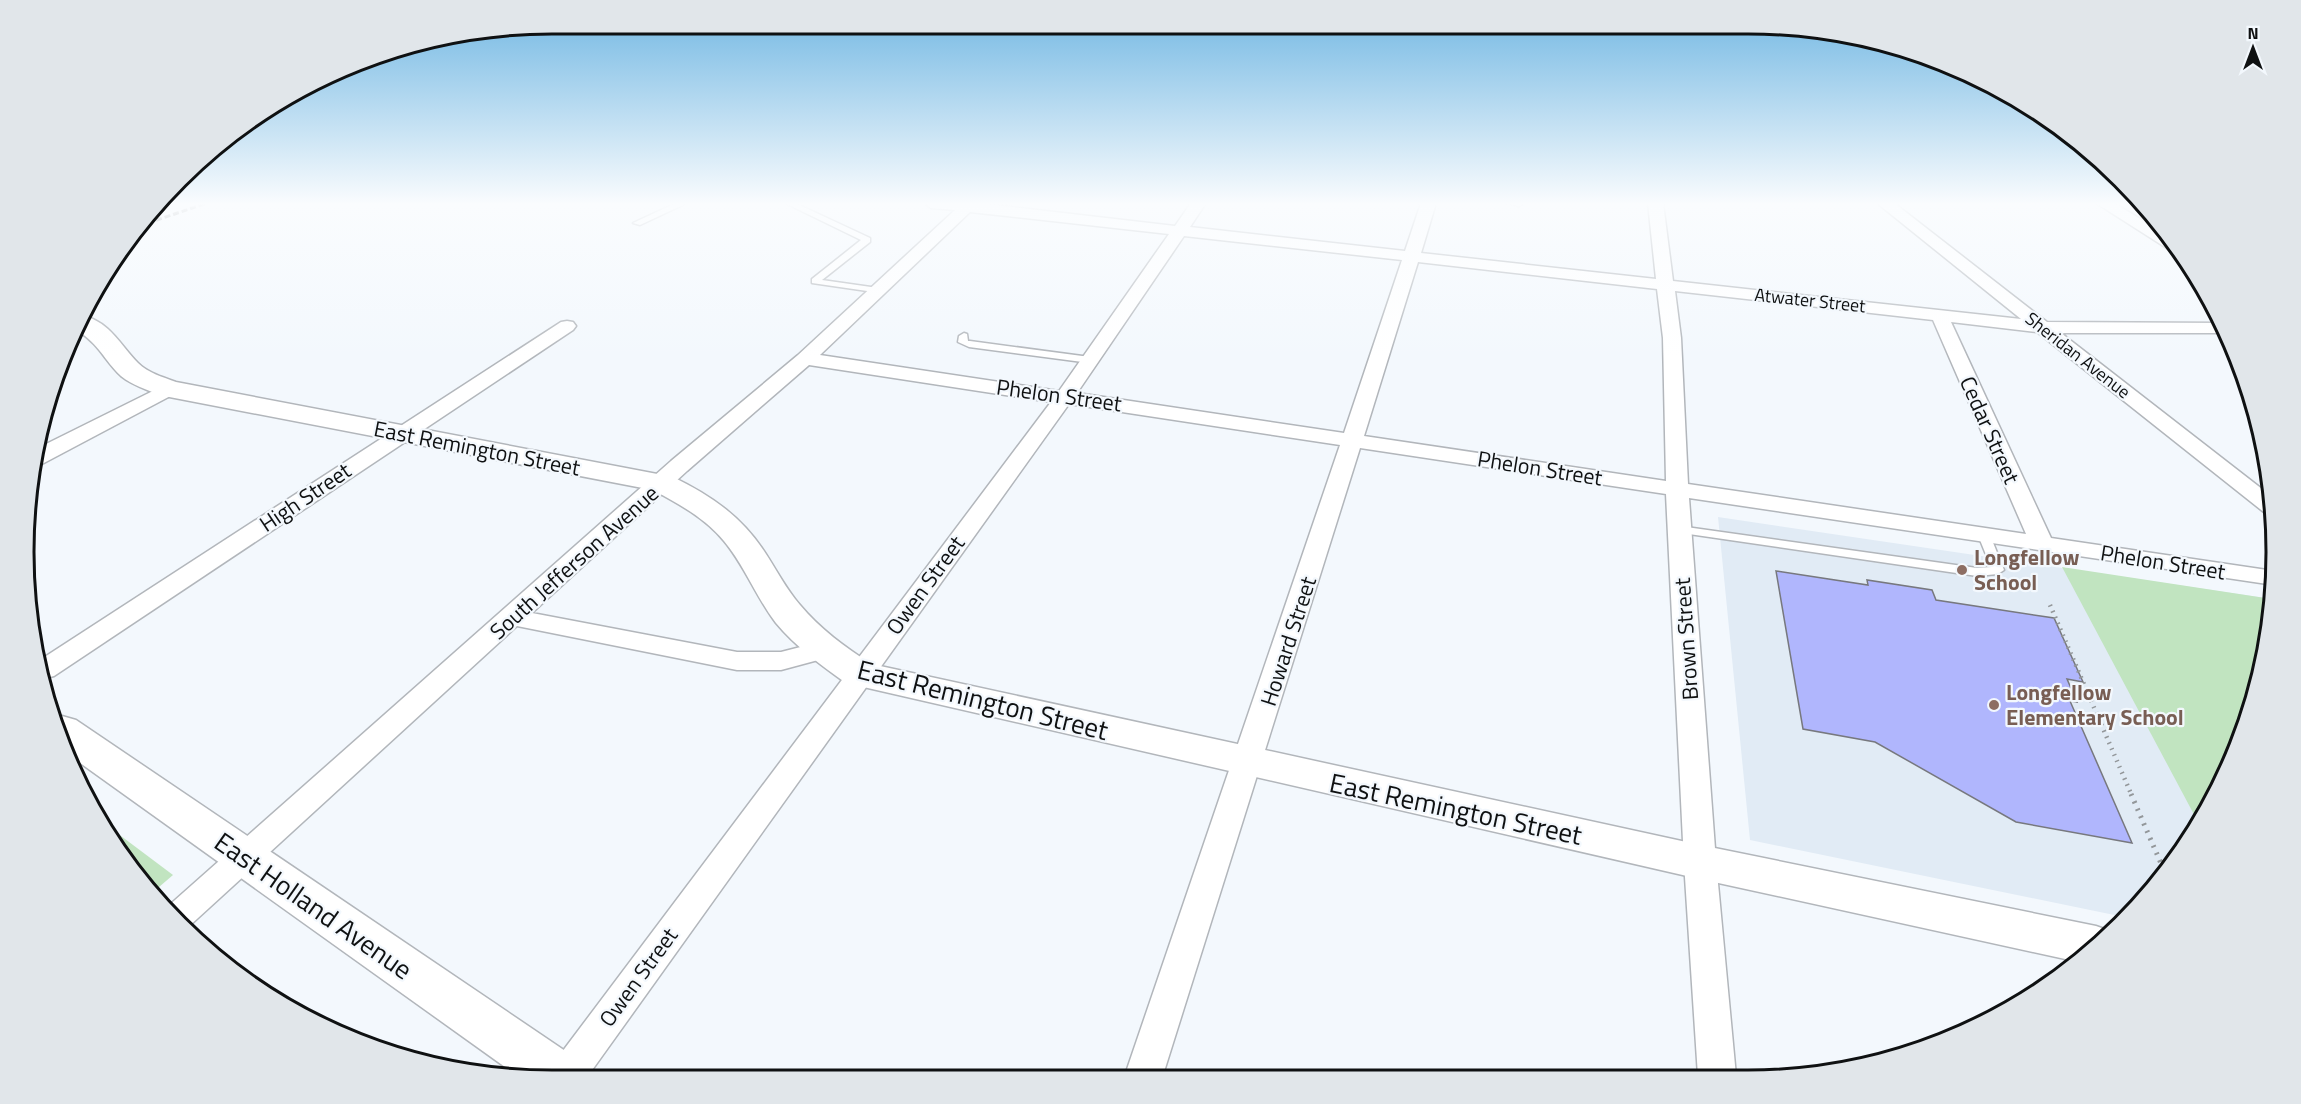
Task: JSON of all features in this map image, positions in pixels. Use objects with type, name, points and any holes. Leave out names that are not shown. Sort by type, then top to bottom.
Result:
[{"type":"main road","name":"East Remington Street","points":[[87,326],[102,335],[128,368],[138,376],[169,389],[662,483],[693,499],[719,517],[742,542],[788,614],[824,650],[859,674],[1248,763],[2086,944]]},
{"type":"main road","name":"East Holland Avenue","points":[[68,734],[246,856],[550,1070]]},
{"type":"street","name":"South Jefferson Avenue","points":[[182,914],[662,483],[805,358],[917,255]]},
{"type":"street","name":"Owen Street","points":[[571,1070],[859,674],[1065,396],[1163,255]]},
{"type":"street","name":"Atwater Street","points":[[1399,255],[2042,327],[2215,328]]},
{"type":"street","name":"Brown Street","points":[[1661,255],[1672,338],[1679,530],[1700,862],[1717,1070]]},
{"type":"street","name":"Sheridan Avenue","points":[[1950,255],[2263,501]]},
{"type":"street","name":"Howard Street","points":[[1146,1070],[1413,256]]},
{"type":"street","name":"Cedar Street","points":[[1942,315],[1942,324],[2042,544]]},
{"type":"street","name":"High Street","points":[[48,668],[567,326]]},
{"type":"street","name":"Phelon Street","points":[[805,358],[2265,577]]},
{"type":"street","points":[[44,454],[169,389]]},
{"type":"street","points":[[512,617],[737,661],[772,663],[801,659],[824,650]]},
{"type":"lane","points":[[849,255],[815,281],[878,291]]},
{"type":"lane","points":[[964,336],[963,342],[969,345],[1090,360]]},
{"type":"lane","points":[[1679,530],[1965,571],[1994,572],[1998,570],[1984,535]]},
{"type":"path","points":[[2050,605],[2162,865]]},
{"type":"shaded area","name":"Longfellow Elementary School","points":[[1718,517],[2264,598],[2257,653],[2249,686],[2227,750],[2213,781],[2197,811],[2160,867],[2117,916],[1750,840]]},
{"type":"green space","points":[[2062,567],[2264,598],[2257,653],[2239,718],[2213,781],[2194,815]]},
{"type":"green space","points":[[118,834],[173,875],[158,888]]},
{"type":"building","name":"Longfellow Elementary School","points":[[1776,571],[1868,585],[1867,580],[1932,590],[1936,600],[2054,618],[2083,682],[2067,679],[2077,702],[2070,701],[2132,843],[2016,822],[1875,742],[1803,729]]},
{"type":"place","name":"Longfellow School","points":[[1962,570]]},
{"type":"place","name":"Longfellow Elementary School","points":[[1994,705]]}]
